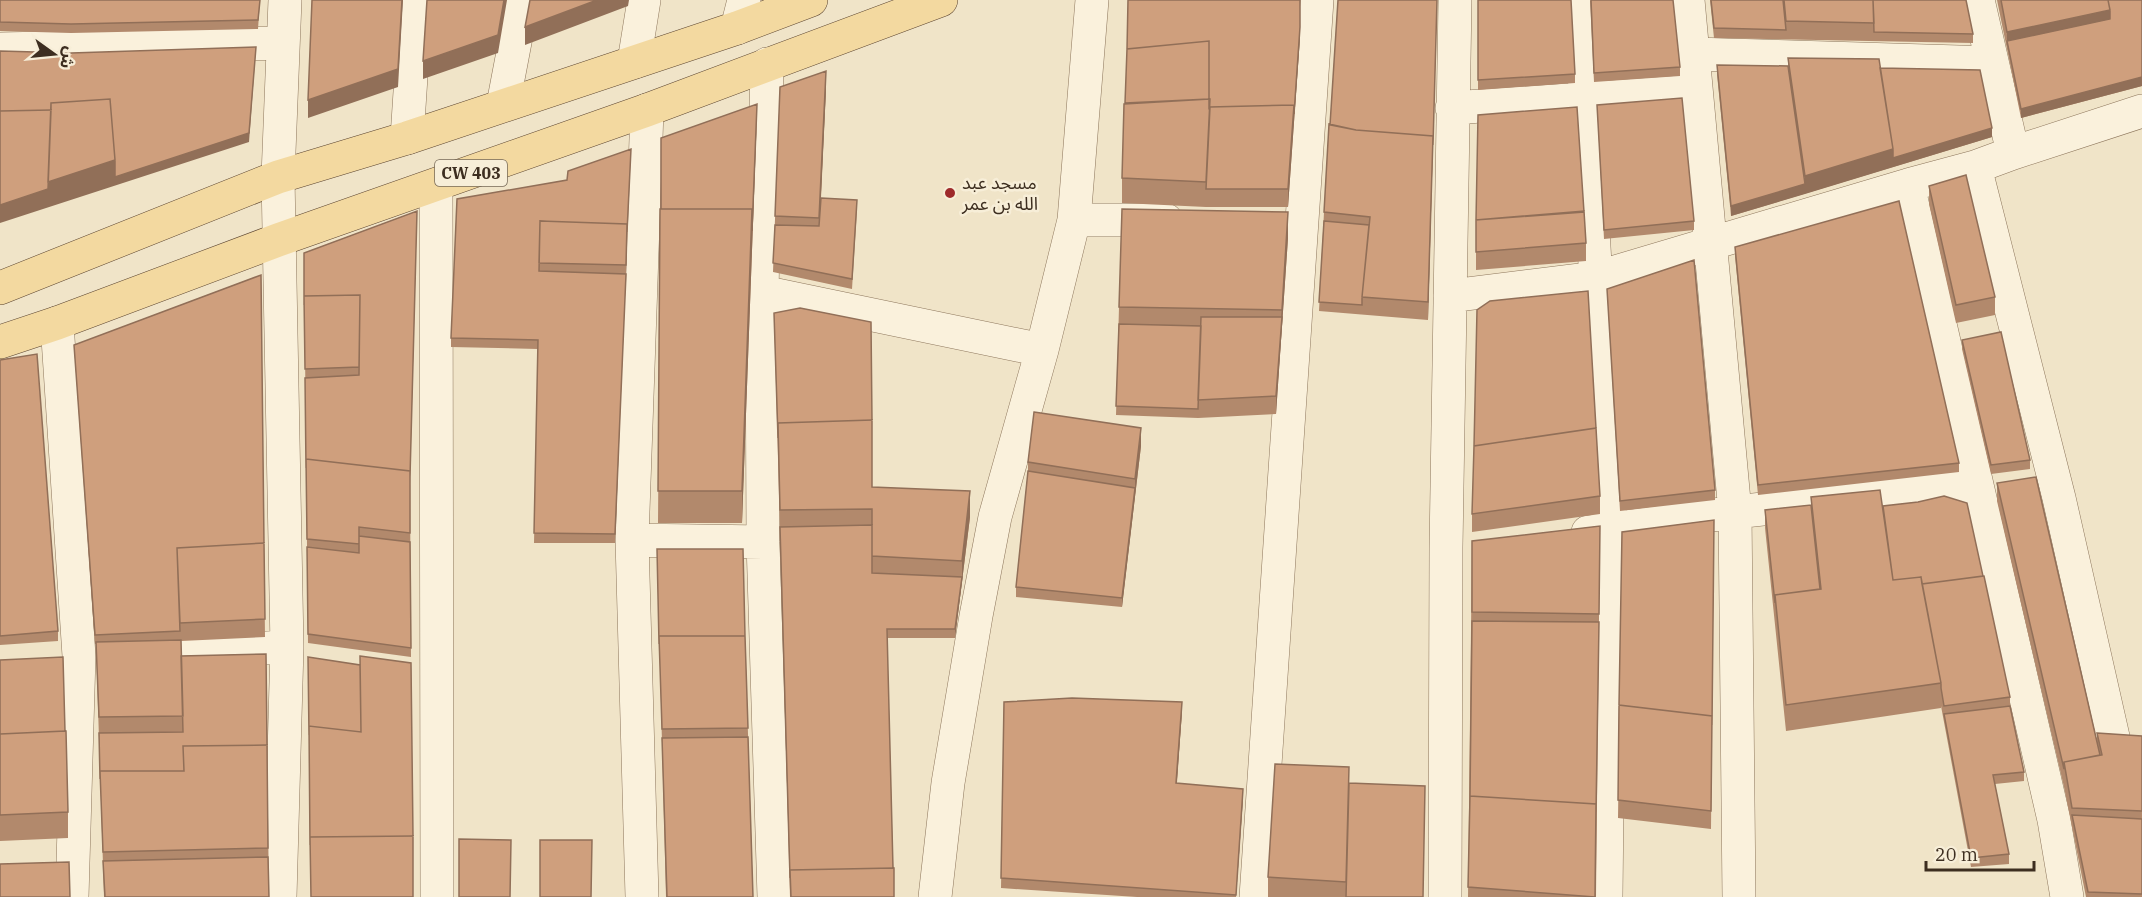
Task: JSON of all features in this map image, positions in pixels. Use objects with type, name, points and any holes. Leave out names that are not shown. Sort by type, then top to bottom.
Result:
[{"type":"main road","points":[[0,288],[278,177],[407,138],[634,62],[740,14],[811,0]]},
{"type":"main road","name":"CW 403","points":[[0,342],[278,240],[647,110],[941,0]]},
{"type":"street","points":[[280,897],[287,647],[278,177],[285,0]]},
{"type":"street","points":[[407,138],[416,0]]},
{"type":"street","points":[[503,105],[523,0]]},
{"type":"street","points":[[634,62],[644,0]]},
{"type":"street","points":[[935,897],[948,783],[995,517],[1042,350],[1074,220],[1092,0]]},
{"type":"street","points":[[1256,897],[1317,0]]},
{"type":"street","points":[[1445,897],[1458,547],[1450,296],[1455,0]]},
{"type":"street","points":[[1580,0],[1610,530],[1606,897]]},
{"type":"street","points":[[1688,0],[1735,512],[1738,897]]},
{"type":"street","points":[[1978,0],[2013,153]]},
{"type":"street","points":[[0,49],[282,43]]},
{"type":"street","points":[[1693,54],[1992,63]]},
{"type":"street","points":[[767,64],[762,292],[763,542],[774,897]]},
{"type":"street","points":[[1452,108],[1696,91]]},
{"type":"street","points":[[642,897],[632,540],[647,110]]},
{"type":"street","points":[[1450,296],[1595,278],[1976,167],[2142,111]]},
{"type":"street","points":[[1976,167],[2059,498],[2116,750]]},
{"type":"street","points":[[436,185],[437,897]]},
{"type":"street","points":[[1908,185],[2054,820],[2067,897]]},
{"type":"street","points":[[1074,220],[1200,221]]},
{"type":"street","points":[[1268,221],[1303,221]]},
{"type":"street","points":[[762,292],[1042,350]]},
{"type":"street","points":[[57,323],[79,656],[64,883]]},
{"type":"street","points":[[1564,535],[1735,512],[1976,486]]},
{"type":"street","points":[[632,540],[763,542]]},
{"type":"street","points":[[45,658],[287,647]]},
{"type":"building","points":[[0,0],[260,0],[258,20],[71,24],[0,22]]},
{"type":"building","points":[[312,0],[402,0],[398,69],[308,100]]},
{"type":"building","points":[[427,0],[504,0],[498,35],[423,61]]},
{"type":"building","points":[[530,0],[597,0],[525,27]]},
{"type":"building","points":[[1128,0],[1300,0],[1294,114],[1294,105],[1209,108],[1209,41],[1127,49]]},
{"type":"building","points":[[1338,0],[1437,0],[1433,145],[1433,136],[1356,130],[1330,125]]},
{"type":"building","points":[[1478,0],[1571,0],[1575,74],[1478,80]]},
{"type":"building","points":[[1591,0],[1673,0],[1680,67],[1594,73]]},
{"type":"building","points":[[1711,0],[1783,0],[1786,30],[1714,28]]},
{"type":"building","points":[[1784,0],[1873,0],[1874,23],[1786,21]]},
{"type":"building","points":[[1873,0],[1966,0],[1973,34],[1874,32]]},
{"type":"building","points":[[2001,0],[2108,0],[2110,10],[2007,32]]},
{"type":"building","points":[[2108,0],[2142,0],[2142,77],[2021,109],[2007,41],[2110,19]]},
{"type":"building","points":[[1209,41],[1209,99],[1125,103],[1127,49]]},
{"type":"building","points":[[256,47],[249,133],[115,177],[110,99],[51,103],[51,110],[0,111],[0,51],[71,53]]},
{"type":"building","points":[[1788,58],[1879,59],[1893,149],[1805,176]]},
{"type":"building","points":[[1717,65],[1788,66],[1805,184],[1731,206]]},
{"type":"building","points":[[1880,68],[1980,70],[1992,128],[1893,158]]},
{"type":"building","points":[[826,71],[819,218],[775,216],[780,87]]},
{"type":"building","points":[[1682,98],[1694,221],[1604,230],[1597,105]]},
{"type":"building","points":[[110,99],[115,160],[48,182],[51,103]]},
{"type":"building","points":[[1210,99],[1206,182],[1122,178],[1124,104]]},
{"type":"building","points":[[757,104],[752,231],[752,209],[661,209],[661,138]]},
{"type":"building","points":[[1294,105],[1288,189],[1206,189],[1210,107]]},
{"type":"building","points":[[1577,107],[1584,212],[1476,220],[1478,115]]},
{"type":"building","points":[[51,110],[48,189],[0,205],[0,111]]},
{"type":"building","points":[[1329,124],[1356,130],[1433,136],[1428,302],[1362,297],[1370,217],[1324,212]]},
{"type":"building","points":[[631,149],[627,232],[627,224],[540,221],[539,271],[626,274],[615,534],[534,533],[538,340],[451,338],[457,199],[567,180],[568,171]]},
{"type":"building","points":[[1966,175],[1995,297],[1956,305],[1929,186]]},
{"type":"building","points":[[821,198],[857,200],[852,279],[773,263],[775,225],[819,226]]},
{"type":"building","points":[[1899,201],[1959,463],[1758,485],[1735,247]]},
{"type":"building","points":[[660,209],[752,209],[742,491],[658,491]]},
{"type":"building","points":[[1122,209],[1288,212],[1282,310],[1119,307]]},
{"type":"building","points":[[417,211],[410,477],[410,471],[306,459],[306,468],[305,378],[359,375],[360,295],[304,296],[304,253]]},
{"type":"building","points":[[1584,211],[1586,243],[1476,252],[1476,220]]},
{"type":"building","points":[[540,221],[627,224],[626,265],[539,263]]},
{"type":"building","points":[[1324,221],[1369,225],[1362,305],[1319,302]]},
{"type":"building","points":[[1694,260],[1715,490],[1620,501],[1607,289]]},
{"type":"building","points":[[261,275],[264,543],[177,548],[180,631],[95,635],[74,345]]},
{"type":"building","points":[[1588,291],[1596,428],[1474,446],[1477,310],[1490,301]]},
{"type":"building","points":[[360,295],[359,367],[305,369],[304,296]]},
{"type":"building","points":[[800,308],[871,322],[872,420],[778,423],[778,438],[774,313]]},
{"type":"building","points":[[1201,317],[1282,317],[1276,396],[1198,400]]},
{"type":"building","points":[[1119,324],[1201,326],[1198,409],[1116,406]]},
{"type":"building","points":[[2001,332],[2030,460],[1991,465],[1962,340]]},
{"type":"building","points":[[37,354],[58,631],[0,636],[0,360]]},
{"type":"building","points":[[1034,412],[1141,428],[1135,479],[1028,462]]},
{"type":"building","points":[[872,420],[872,487],[970,491],[962,561],[872,556],[872,509],[780,510],[778,423]]},
{"type":"building","points":[[1596,428],[1600,496],[1472,514],[1474,446]]},
{"type":"building","points":[[306,459],[410,471],[410,533],[359,527],[359,544],[307,539]]},
{"type":"building","points":[[1028,471],[1135,488],[1122,598],[1016,587]]},
{"type":"building","points":[[2036,477],[2100,755],[2064,762],[2064,769],[1997,483]]},
{"type":"building","points":[[1880,490],[1893,580],[1921,577],[1941,683],[1786,705],[1775,595],[1821,589],[1811,497]]},
{"type":"building","points":[[1944,496],[1967,503],[1983,576],[1922,584],[1921,577],[1893,580],[1883,506]]},
{"type":"building","points":[[1811,505],[1820,589],[1775,595],[1775,603],[1765,510]]},
{"type":"building","points":[[1714,520],[1712,725],[1712,716],[1619,705],[1622,532]]},
{"type":"building","points":[[872,525],[872,573],[962,577],[955,629],[887,629],[893,868],[790,870],[790,878],[780,527]]},
{"type":"building","points":[[1600,526],[1599,614],[1472,612],[1472,541]]},
{"type":"building","points":[[359,536],[410,542],[411,648],[308,634],[307,547],[359,553]]},
{"type":"building","points":[[264,543],[265,619],[180,623],[177,548]]},
{"type":"building","points":[[657,549],[743,549],[745,636],[659,636],[659,644]]},
{"type":"building","points":[[1984,576],[2010,697],[1944,706],[1922,584]]},
{"type":"building","points":[[1472,621],[1599,622],[1596,812],[1596,804],[1470,796]]},
{"type":"building","points":[[659,636],[745,636],[748,728],[662,729]]},
{"type":"building","points":[[181,640],[183,716],[99,717],[96,642]]},
{"type":"building","points":[[266,654],[267,745],[183,746],[184,771],[100,771],[100,779],[99,733],[183,732],[181,656]]},
{"type":"building","points":[[360,656],[411,663],[413,836],[310,837],[310,845],[309,726],[361,732]]},
{"type":"building","points":[[63,657],[65,731],[0,734],[0,660]]},
{"type":"building","points":[[308,657],[360,665],[361,732],[309,726],[309,735]]},
{"type":"building","points":[[1072,698],[1182,702],[1176,783],[1243,789],[1236,895],[1001,878],[1004,702]]},
{"type":"building","points":[[1619,705],[1712,716],[1711,811],[1618,800]]},
{"type":"building","points":[[2010,706],[2024,772],[1993,775],[2009,854],[1971,858],[1944,714]]},
{"type":"building","points":[[66,731],[68,812],[0,815],[0,734]]},
{"type":"building","points":[[2097,733],[2142,736],[2142,811],[2072,808],[2064,762],[2102,755]]},
{"type":"building","points":[[748,737],[753,897],[667,897],[662,738]]},
{"type":"building","points":[[267,745],[268,848],[103,852],[100,771],[184,771],[183,746]]},
{"type":"building","points":[[1275,764],[1349,767],[1346,882],[1268,877]]},
{"type":"building","points":[[1349,783],[1425,786],[1423,897],[1346,897]]},
{"type":"building","points":[[1470,796],[1596,804],[1595,897],[1468,887]]},
{"type":"building","points":[[2072,815],[2142,819],[2142,894],[2088,892]]},
{"type":"building","points":[[413,836],[413,897],[311,897],[310,837]]},
{"type":"building","points":[[459,839],[511,840],[510,897],[459,897]]},
{"type":"building","points":[[540,840],[592,840],[591,897],[540,897]]},
{"type":"building","points":[[268,857],[269,897],[105,897],[103,861]]},
{"type":"building","points":[[69,862],[70,897],[0,897],[0,864]]},
{"type":"building","points":[[894,868],[894,897],[791,897],[790,870]]},
{"type":"place","name":"مسجد عبد الله بن عمر","points":[[950,193]]}]
